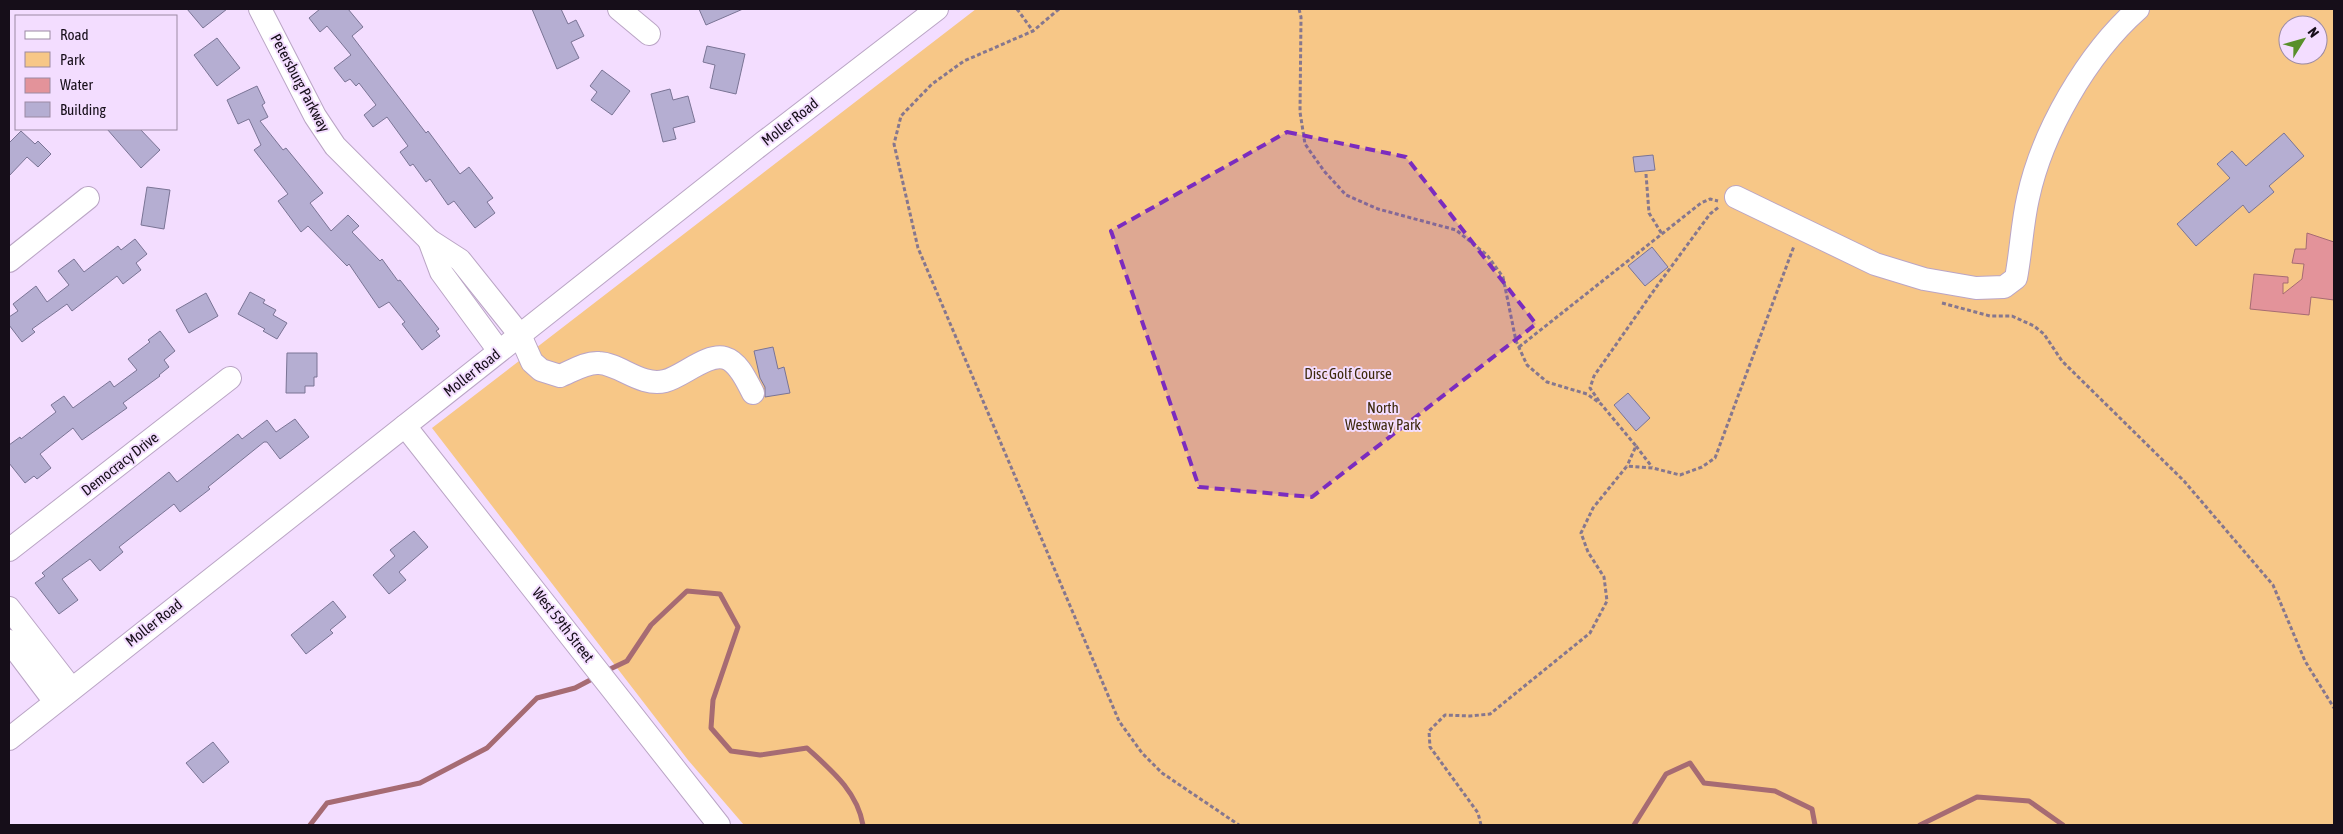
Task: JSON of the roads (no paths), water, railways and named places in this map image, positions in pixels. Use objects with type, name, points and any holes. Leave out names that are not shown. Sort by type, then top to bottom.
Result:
[{"type":"street","name":"Petersburg Parkway","points":[[260,9],[315,116],[327,135],[345,157],[428,240],[460,260],[520,335],[532,362],[541,370],[560,376],[584,366],[600,363],[647,381],[665,381],[715,358],[726,358],[736,365],[753,393]]},
{"type":"street","points":[[619,9],[648,34]]},
{"type":"street","name":"Moller Road","points":[[9,739],[764,142],[938,9]]},
{"type":"street","points":[[1736,197],[1875,264],[1924,279],[1956,285],[1976,288],[2004,287],[2016,278],[2028,198],[2044,146],[2072,90],[2091,62],[2138,9]]},
{"type":"street","points":[[9,261],[88,198]]},
{"type":"street","name":"Petersburg Parkway","points":[[428,240],[441,272],[499,351]]},
{"type":"street","name":"Democracy Drive","points":[[9,550],[230,378]]},
{"type":"street","name":"West 59th Street","points":[[405,426],[720,825]]},
{"type":"street","points":[[9,608],[63,695]]},
{"type":"street","points":[[9,641],[63,695]]},
{"type":"water","points":[[2307,233],[2334,242],[2334,300],[2311,297],[2309,315],[2250,309],[2254,274],[2288,277],[2288,283],[2283,283],[2283,294],[2302,279],[2304,264],[2292,263],[2295,249],[2306,249]]},
{"type":"waterway","points":[[606,671],[627,661],[651,625],[687,591],[720,594],[738,627],[713,700],[711,728],[731,751],[760,755],[807,748],[834,773],[849,791],[860,813],[863,825]]},
{"type":"waterway","points":[[310,825],[327,803],[420,783],[487,748],[537,698],[575,688],[596,677]]},
{"type":"waterway","points":[[1634,825],[1666,774],[1690,763],[1704,783],[1775,791],[1812,809],[1815,825]]},
{"type":"waterway","points":[[1920,825],[1977,797],[2029,801],[2063,825]]},
{"type":"park label","name":"Disc Golf Course","points":[[1348,374]]},
{"type":"park label","name":"North Westway Park","points":[[1383,416]]}]
